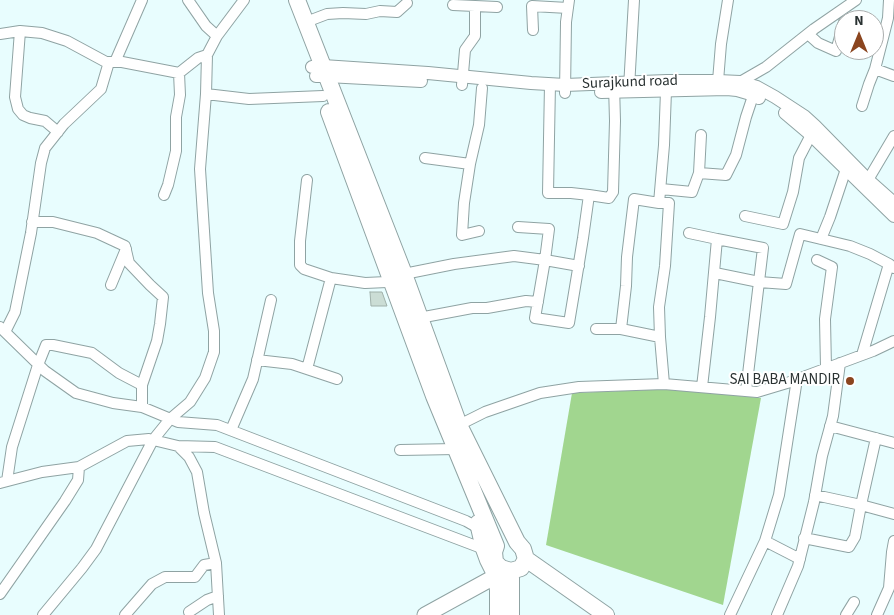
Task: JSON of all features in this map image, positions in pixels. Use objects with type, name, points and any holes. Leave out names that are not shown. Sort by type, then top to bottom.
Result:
[{"type":"main road","points":[[286,0],[320,71],[323,96],[398,279],[419,318],[454,428],[456,449],[496,546],[494,552],[495,562],[501,568],[515,564]]},
{"type":"main road","points":[[297,0],[306,22],[320,71],[398,279],[434,396],[518,542],[511,615]]},
{"type":"main road","points":[[478,500],[476,509],[488,560],[515,564],[606,615]]},
{"type":"main road","points":[[425,615],[515,564]]},
{"type":"main road","points":[[498,615],[498,590],[515,564]]},
{"type":"main road","points":[[515,564],[589,615]]},
{"type":"street","points":[[142,0],[100,89],[64,124],[45,148],[15,312],[2,330],[45,371],[76,393],[113,403],[142,407],[178,422],[218,425],[480,529]]},
{"type":"street","points":[[188,0],[206,26],[217,36]]},
{"type":"street","points":[[43,615],[96,549],[153,440],[170,419],[190,402],[205,378],[214,352],[214,331],[208,294],[200,169],[207,55],[217,36],[244,0]]},
{"type":"street","points":[[634,0],[629,87],[666,91],[718,85],[728,0]]},
{"type":"street","points":[[862,106],[875,69],[888,18],[889,0]]},
{"type":"street","points":[[306,22],[327,14],[366,14],[380,10],[397,12],[408,3]]},
{"type":"street","points":[[534,30],[533,3],[569,4],[566,22],[565,89]]},
{"type":"street","points":[[739,86],[766,68],[851,3]]},
{"type":"street","points":[[453,5],[497,7]]},
{"type":"street","points":[[462,80],[465,50],[474,36],[474,6]]},
{"type":"street","points":[[20,31],[16,97],[18,109],[23,115],[45,121],[58,132]]},
{"type":"street","points":[[0,34],[20,31],[42,32],[67,41],[106,62],[122,62],[179,73],[198,58],[207,55]]},
{"type":"street","points":[[808,34],[818,43],[834,50]]},
{"type":"street","points":[[875,69],[894,76]]},
{"type":"street","name":"Surajkund road","points":[[320,71],[428,77],[565,89],[739,86],[793,108],[866,183],[894,203]]},
{"type":"street","points":[[164,195],[176,152],[176,117],[180,95],[179,73]]},
{"type":"street","points":[[479,231],[462,234],[464,203],[479,125],[483,83]]},
{"type":"street","points":[[550,88],[548,193],[571,193],[608,198],[613,192],[614,88]]},
{"type":"street","points":[[659,203],[666,91]]},
{"type":"street","points":[[699,173],[726,176],[736,155],[755,91]]},
{"type":"street","points":[[206,94],[249,99],[323,96]]},
{"type":"street","points":[[745,216],[783,224],[793,192],[799,158],[813,130],[846,169],[866,183],[894,216]]},
{"type":"street","points":[[660,189],[692,192],[699,173],[701,135]]},
{"type":"street","points":[[866,183],[894,136]]},
{"type":"street","points":[[425,158],[470,164]]},
{"type":"street","points":[[821,238],[846,169]]},
{"type":"street","points":[[307,180],[300,241],[300,265],[304,269],[331,278],[365,283],[387,282],[454,264],[514,256],[579,266]]},
{"type":"street","points":[[518,227],[549,229],[536,318],[569,323],[589,195]]},
{"type":"street","points":[[621,329],[626,286],[626,257],[634,200],[669,203],[665,266],[659,307],[664,384]]},
{"type":"street","points":[[32,222],[53,222],[97,233],[125,246],[129,263],[163,297],[157,341],[142,385],[142,407]]},
{"type":"street","points":[[689,233],[763,248],[746,391]]},
{"type":"street","points":[[715,273],[758,282],[786,284],[800,234],[850,246],[892,266],[862,355]]},
{"type":"street","points":[[702,387],[717,239]]},
{"type":"street","points":[[111,285],[126,249]]},
{"type":"street","points":[[817,260],[832,267],[825,320],[826,368]]},
{"type":"street","points":[[307,369],[331,278]]},
{"type":"street","points":[[231,430],[253,379],[271,300]]},
{"type":"street","points":[[419,318],[472,308],[487,308],[526,301],[538,302]]},
{"type":"street","points":[[596,329],[621,329],[660,337]]},
{"type":"street","points":[[454,428],[485,412],[540,392],[579,387],[664,384],[757,392],[862,355],[894,341]]},
{"type":"street","points":[[142,385],[119,374],[92,353],[46,345],[12,448],[4,482],[42,472],[79,467],[127,441],[149,439],[178,446],[216,447],[484,549]]},
{"type":"street","points":[[257,360],[292,364],[337,379]]},
{"type":"street","points":[[777,615],[800,559],[822,456],[833,416],[840,363]]},
{"type":"street","points":[[730,615],[765,541],[779,496],[797,379]]},
{"type":"street","points":[[830,426],[894,443]]},
{"type":"street","points":[[804,538],[849,548],[855,537],[876,438]]},
{"type":"street","points":[[178,446],[189,457],[197,472],[204,513],[216,563],[219,615]]},
{"type":"street","points":[[400,450],[456,449]]},
{"type":"street","points":[[0,594],[65,501],[78,480],[79,467]]},
{"type":"street","points":[[815,495],[894,514]]},
{"type":"street","points":[[765,541],[800,559]]},
{"type":"street","points":[[877,615],[889,588],[894,541]]},
{"type":"street","points":[[125,615],[152,584],[165,578],[195,578],[204,565],[216,563]]},
{"type":"street","points":[[190,612],[207,600],[218,596]]},
{"type":"street","points":[[846,615],[854,602]]},
{"type":"green space","points":[[670,389],[761,398],[723,605],[546,545],[572,393]]},
{"type":"building","points":[[370,292],[382,292],[387,306],[371,306]]},
{"type":"place","name":"SAI BABA MANDIR","points":[[850,381]]}]
